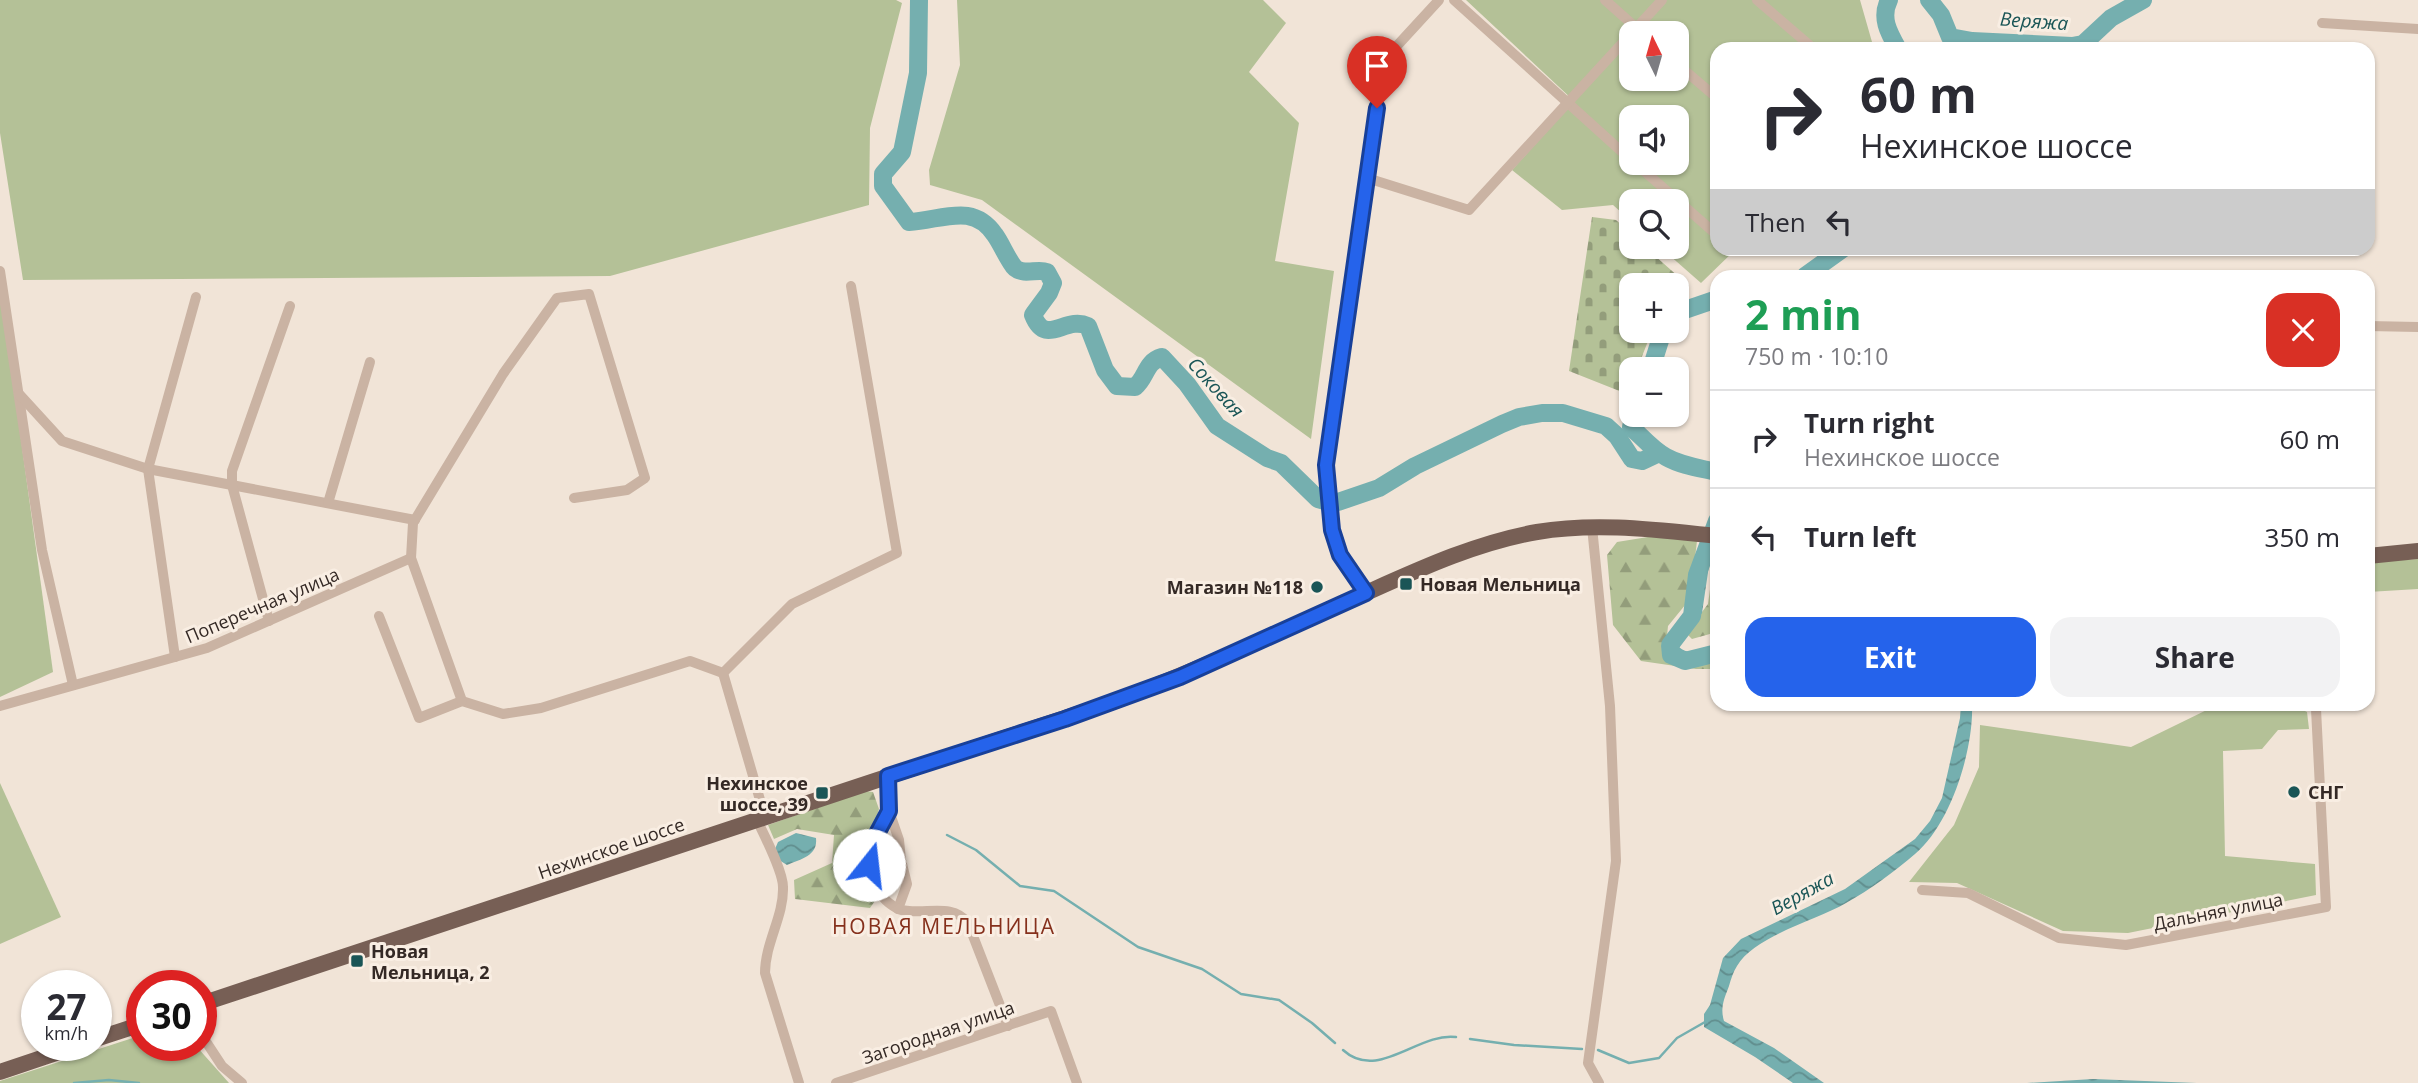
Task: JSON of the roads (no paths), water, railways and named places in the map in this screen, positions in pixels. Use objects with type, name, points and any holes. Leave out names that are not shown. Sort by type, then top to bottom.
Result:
[{"type":"main road","name":"Нехинское шоссе","points":[[217,999],[1076,715],[1168,681],[1366,593],[1495,541],[1537,532],[1592,527],[1710,535]]},
{"type":"main road","points":[[2375,555],[2418,551]]},
{"type":"main road","points":[[0,1072],[33,1061]]},
{"type":"street","points":[[1366,593],[1340,555],[1332,530],[1326,465],[1383,61],[1439,0]]},
{"type":"street","points":[[1456,0],[1619,149]]},
{"type":"street","points":[[1605,0],[1628,21]]},
{"type":"street","points":[[1646,21],[1662,0]]},
{"type":"street","points":[[1757,0],[1806,42]]},
{"type":"street","points":[[2322,23],[2418,29]]},
{"type":"street","points":[[1367,178],[1469,210],[1566,103],[1619,51]]},
{"type":"street","points":[[1689,74],[1710,92]]},
{"type":"street","points":[[1649,175],[1710,229]]},
{"type":"street","points":[[0,271],[42,550],[73,685]]},
{"type":"street","points":[[723,673],[792,604],[897,554],[851,286]]},
{"type":"street","points":[[462,701],[411,558],[412,523],[503,374],[557,298],[589,294],[645,478],[627,490],[574,498]]},
{"type":"street","points":[[175,657],[148,469],[196,297]]},
{"type":"street","points":[[269,621],[233,485],[232,471],[290,306]]},
{"type":"street","points":[[2375,326],[2418,327]]},
{"type":"street","points":[[328,503],[370,362]]},
{"type":"street","points":[[19,394],[62,441],[148,469],[415,520]]},
{"type":"street","points":[[1592,527],[1611,706],[1616,861],[1588,1063],[1599,1083]]},
{"type":"street","name":"Поперечная улица","points":[[0,706],[207,648],[411,558]]},
{"type":"street","points":[[379,616],[419,718],[462,701],[503,714],[541,708],[690,661],[723,673]]},
{"type":"street","points":[[723,673],[761,818],[783,885],[778,915],[766,956],[765,973],[799,1083]]},
{"type":"street","name":"Дальняя улица","points":[[1922,890],[1968,893],[2059,938],[2126,945],[2326,906],[2316,711]]},
{"type":"street","points":[[888,776],[889,811],[899,840],[907,884],[898,909]]},
{"type":"street","points":[[889,811],[872,843],[869,865],[881,899],[911,913],[950,910],[962,915],[968,923],[1008,1026]]},
{"type":"street","name":"Загородная улица","points":[[836,1083],[1051,1011],[1077,1083]]},
{"type":"street","points":[[217,1058],[242,1083]]},
{"type":"water","points":[[1701,551],[1710,552],[1702,613],[1679,642],[1679,647],[1687,652],[1710,649],[1710,657],[1688,660],[1674,651],[1672,641],[1692,615]]},
{"type":"water","points":[[1960,711],[1972,711],[1964,763],[1949,805],[1928,841],[1899,867],[1855,898],[1757,946],[1745,955],[1733,973],[1723,1004],[1724,1021],[1774,1048],[1824,1083],[1793,1083],[1704,1027],[1704,1014],[1710,1005],[1723,958],[1741,939],[1845,889],[1915,839],[1930,821],[1942,798]]},
{"type":"water","points":[[796,833],[816,838],[816,844],[807,856],[787,865],[779,860],[775,849],[778,842]]},
{"type":"water","points":[[2093,1079],[2197,1083],[2027,1083]]},
{"type":"waterway","name":"Соковая","points":[[919,0],[918,73],[902,152],[883,174],[883,186],[909,222],[956,215],[977,219],[995,235],[1015,268],[1047,272],[1053,283],[1033,315],[1038,324],[1050,330],[1072,324],[1088,326],[1105,370],[1117,386],[1135,387],[1152,362],[1162,357],[1187,384],[1217,426],[1267,458],[1281,463],[1318,499],[1325,501],[1338,502],[1379,488],[1415,466],[1502,424],[1519,417],[1542,413],[1563,413],[1606,426],[1617,436],[1632,459],[1642,461],[1659,453]]},
{"type":"waterway","name":"Веряжа","points":[[1889,0],[1885,13],[1894,42]]},
{"type":"waterway","name":"Веряжа","points":[[1929,0],[1941,15],[1950,37],[1992,42]]},
{"type":"waterway","name":"Веряжа","points":[[2085,42],[2111,18],[2143,0]]},
{"type":"waterway","name":"Веряжа","points":[[1813,270],[1833,256]]},
{"type":"waterway","name":"Веряжа","points":[[1689,309],[1710,301]]},
{"type":"waterway","name":"Веряжа","points":[[1655,357],[1659,343]]},
{"type":"waterway","name":"Веряжа","points":[[1631,427],[1661,454],[1685,465],[1710,470]]},
{"type":"waterway","name":"Веряжа","points":[[1710,540],[1697,575],[1692,616],[1670,645],[1671,655],[1685,661],[1710,655]]},
{"type":"waterway","points":[[947,835],[976,850],[1020,886],[1054,891],[1138,947],[1202,969],[1241,994],[1279,1000],[1335,1043]]},
{"type":"waterway","points":[[1598,1050],[1629,1063],[1659,1058],[1677,1038],[1705,1022]]},
{"type":"waterway","points":[[1343,1050],[1356,1058],[1370,1061],[1384,1059],[1427,1041],[1456,1037]]},
{"type":"waterway","points":[[1470,1039],[1582,1049]]},
{"type":"waterway","points":[[74,1083],[109,1080],[139,1083]]},
{"type":"place","name":"Новая Мельница","points":[[1406,584]]},
{"type":"place","name":"Магазин №118","points":[[1317,587]]},
{"type":"place","name":"СНГ","points":[[2294,792]]},
{"type":"place","name":"Нехинское шоссе, 39","points":[[822,793]]},
{"type":"place","name":"Новая Мельница, 2","points":[[357,961]]},
{"type":"district","name":"НОВАЯ МЕЛЬНИЦА","points":[[944,926]]}]
